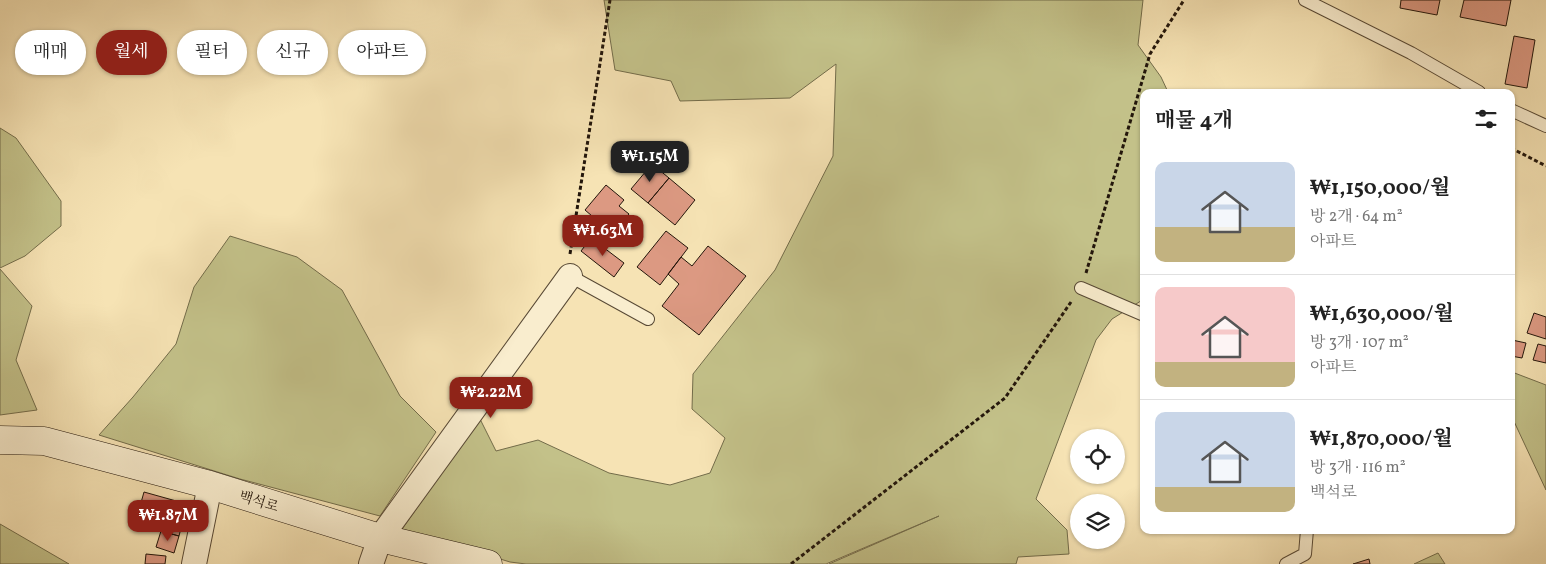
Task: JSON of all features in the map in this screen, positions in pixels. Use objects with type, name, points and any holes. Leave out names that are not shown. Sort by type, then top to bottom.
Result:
[{"type":"street","points":[[371,564],[380,538],[570,276]]},
{"type":"street","name":"백석로","points":[[0,440],[44,441],[210,485],[380,538],[488,564]]},
{"type":"street","points":[[194,564],[210,485]]},
{"type":"lane","points":[[1305,0],[1411,54],[1474,89]]},
{"type":"lane","points":[[1515,112],[1546,126]]},
{"type":"lane","points":[[570,276],[648,319]]},
{"type":"lane","points":[[1082,288],[1140,313]]},
{"type":"lane","points":[[1286,564],[1305,554],[1307,534]]},
{"type":"path","points":[[570,276],[570,248],[610,0]]},
{"type":"path","points":[[791,564],[1005,398],[1082,288],[1150,54],[1184,0]]},
{"type":"path","points":[[1515,150],[1546,166]]},
{"type":"shaded area","points":[[604,0],[1143,0],[1138,45],[1161,77],[1167,89],[1140,89],[1140,302],[1112,319],[1096,340],[1036,499],[1067,530],[1069,554],[1018,557],[1016,564],[829,564],[939,516],[826,564],[526,564],[510,562],[402,529],[480,419],[496,451],[538,440],[609,473],[670,485],[710,473],[725,438],[692,409],[693,374],[775,270],[833,156],[836,64],[790,98],[680,101],[671,81],[615,70]]},
{"type":"shaded area","points":[[0,128],[16,138],[61,201],[61,226],[25,256],[0,268]]},
{"type":"shaded area","points":[[230,236],[297,257],[342,290],[400,396],[436,432],[380,516],[240,479],[99,435],[176,344],[194,287]]},
{"type":"shaded area","points":[[0,269],[32,306],[16,360],[37,410],[0,415]]},
{"type":"shaded area","points":[[1515,373],[1546,385],[1546,490],[1515,424]]},
{"type":"shaded area","points":[[0,524],[69,564],[0,564]]},
{"type":"shaded area","points":[[1438,553],[1445,564],[1414,564]]},
{"type":"building","points":[[1401,0],[1440,0],[1437,15],[1400,8]]},
{"type":"building","points":[[1464,0],[1511,0],[1506,26],[1460,17]]},
{"type":"building","points":[[1514,36],[1535,40],[1527,88],[1505,84]]},
{"type":"building","points":[[652,164],[669,178],[648,203],[631,189]]},
{"type":"building","points":[[669,178],[695,200],[675,225],[648,203]]},
{"type":"building","points":[[606,185],[624,200],[619,206],[629,214],[613,234],[585,210]]},
{"type":"building","points":[[666,231],[688,248],[660,285],[637,267]]},
{"type":"building","points":[[591,238],[624,263],[614,277],[581,251]]},
{"type":"building","points":[[708,246],[746,276],[699,335],[662,306],[679,284],[668,274],[681,257],[692,266]]},
{"type":"building","points":[[1534,313],[1546,317],[1546,339],[1527,333]]},
{"type":"building","points":[[1515,341],[1526,343],[1522,358],[1515,357]]},
{"type":"building","points":[[1538,344],[1546,346],[1546,363],[1533,360]]},
{"type":"building","points":[[144,492],[187,504],[179,536],[135,524]]},
{"type":"building","points":[[161,531],[179,536],[174,553],[156,547]]},
{"type":"building","points":[[146,554],[166,556],[165,564],[145,564]]},
{"type":"building","points":[[1369,559],[1370,564],[1353,564]]}]
